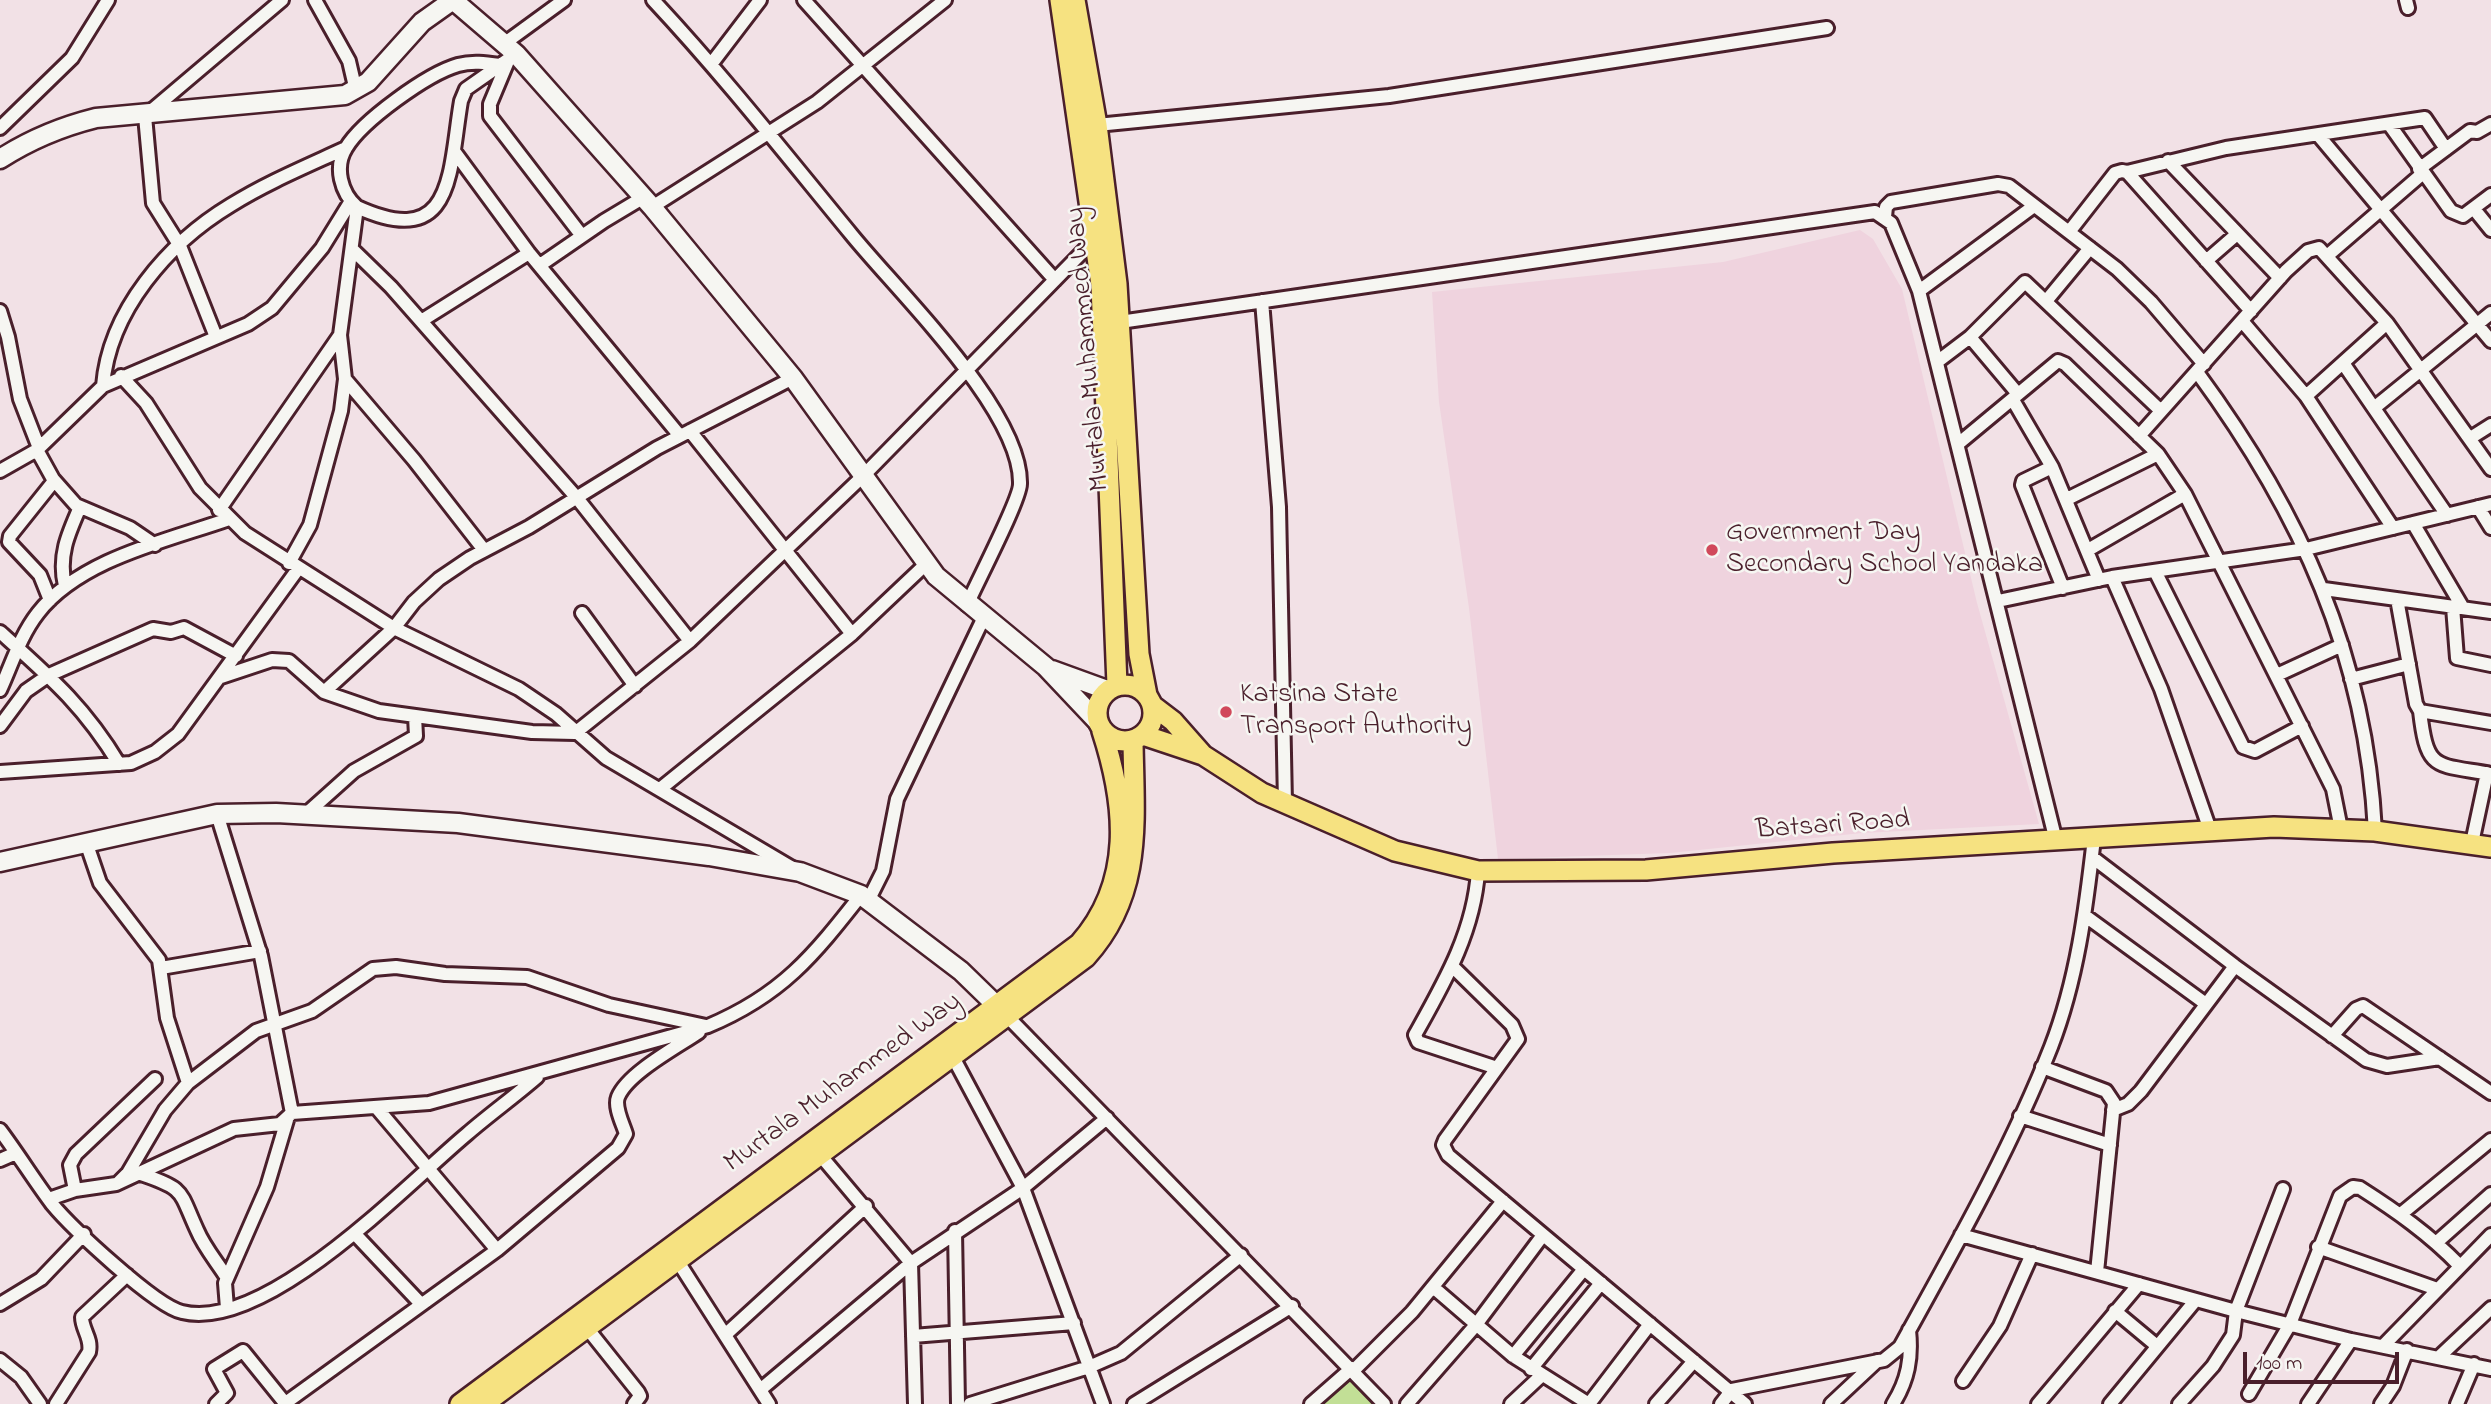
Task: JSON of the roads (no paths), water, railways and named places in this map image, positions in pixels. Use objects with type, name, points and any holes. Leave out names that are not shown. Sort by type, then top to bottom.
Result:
[{"type":"main road","name":"Murtala Muhammed Way","points":[[1060,0],[1096,238],[1102,298],[1112,688]]},
{"type":"main road","name":"Murtala Muhammed Way","points":[[1075,0],[1097,125],[1120,321],[1139,654],[1150,700]]},
{"type":"main road","points":[[1112,688],[1139,688],[1203,755],[1138,738],[1122,741],[1100,726],[1100,699],[1112,688]]},
{"type":"main road","points":[[484,1404],[953,1057],[1003,1012],[1086,957],[1100,941],[1123,899],[1133,850],[1138,738],[1150,727],[1150,700]]},
{"type":"main road","name":"Murtala Muhammed Way","points":[[460,1404],[1003,1012],[1079,944],[1111,894],[1117,872],[1118,792],[1100,726]]},
{"type":"main road","name":"Batsari Road","points":[[1203,755],[1285,803],[1395,851],[1478,871],[1646,870],[1833,853],[2056,841],[2093,848],[2210,830],[2274,827],[2375,831],[2481,845]]},
{"type":"street","points":[[0,128],[63,68],[98,21],[108,0]]},
{"type":"street","points":[[145,116],[282,0]]},
{"type":"street","points":[[314,0],[349,61],[355,91]]},
{"type":"street","points":[[422,22],[430,0]]},
{"type":"street","points":[[0,159],[30,139],[59,127],[96,118],[145,116],[345,95],[368,82],[422,22],[453,0],[648,202],[793,378],[926,564],[967,605],[1046,667],[1100,726]]},
{"type":"street","points":[[354,204],[377,216],[411,222],[426,216],[437,204],[448,181],[461,101],[466,89],[507,56],[564,0]]},
{"type":"street","points":[[653,0],[712,63],[852,236],[967,369],[1016,450],[1020,486],[967,605]]},
{"type":"street","points":[[712,63],[760,0]]},
{"type":"street","points":[[804,0],[1055,280]]},
{"type":"street","points":[[540,265],[582,236],[770,133],[865,65],[945,0]]},
{"type":"street","points":[[1097,125],[1389,96],[1827,28]]},
{"type":"street","points":[[103,386],[109,346],[127,309],[161,264],[180,246],[231,205],[345,148],[390,106],[435,75],[473,62],[507,56]]},
{"type":"street","points":[[507,56],[490,104],[491,116],[582,236]]},
{"type":"street","points":[[145,116],[153,203],[180,246],[216,337]]},
{"type":"street","points":[[2069,232],[2115,173],[2227,148],[2425,118],[2446,149]]},
{"type":"street","points":[[2389,124],[2451,211],[2463,216],[2491,195]]},
{"type":"street","points":[[2327,256],[2446,149],[2470,131],[2477,132],[2491,124]]},
{"type":"street","points":[[2319,136],[2491,341]]},
{"type":"street","points":[[0,772],[131,763],[155,752],[178,734],[221,677],[293,566],[319,500],[341,411],[345,379],[340,335],[352,249],[354,204],[339,166],[345,148]]},
{"type":"street","points":[[454,151],[529,253],[852,634]]},
{"type":"street","points":[[2168,161],[2280,278]]},
{"type":"street","points":[[2127,172],[2206,261],[2306,397],[2393,528]]},
{"type":"street","points":[[1885,217],[1886,207],[1891,202],[2003,183],[2090,248],[2151,302],[2200,368],[2232,421],[2306,549],[2324,589],[2342,645],[2372,768],[2375,831]]},
{"type":"street","points":[[3,464],[38,449],[103,386],[121,376],[248,324],[272,307],[322,248],[354,204]]},
{"type":"street","points":[[1919,291],[2034,206]]},
{"type":"street","points":[[2474,209],[2491,230]]},
{"type":"street","points":[[1120,321],[1875,212],[1885,217],[1892,223],[1919,291],[2056,841]]},
{"type":"street","points":[[2206,261],[2237,234]]},
{"type":"street","points":[[221,677],[272,660],[289,661],[324,692],[379,711],[533,732],[575,733],[690,641],[863,477],[1096,238]]},
{"type":"street","points":[[2139,436],[2280,278],[2314,247],[2327,256],[2387,323],[2472,437],[2491,469]]},
{"type":"street","points":[[2047,300],[2090,248]]},
{"type":"street","points":[[352,249],[421,321],[577,498],[690,641]]},
{"type":"street","points":[[421,321],[529,253]]},
{"type":"street","points":[[1937,362],[1970,337],[2025,282],[2161,411]]},
{"type":"street","points":[[1262,301],[1279,506],[1285,803]]},
{"type":"street","points":[[0,311],[20,399],[38,449],[54,481],[80,507],[130,528],[155,545]]},
{"type":"street","points":[[2374,408],[2491,313]]},
{"type":"street","points":[[2306,397],[2387,323]]},
{"type":"street","points":[[0,690],[18,648],[50,600],[65,586],[82,573],[224,515],[340,335]]},
{"type":"street","points":[[1970,337],[2015,397],[2067,499],[2099,580]]},
{"type":"street","points":[[1958,444],[2058,361],[2065,364],[2158,454],[2185,494],[2333,789],[2341,829]]},
{"type":"street","points":[[2343,363],[2447,515]]},
{"type":"street","points":[[121,376],[145,403],[200,488],[224,515],[293,566],[394,628],[519,689],[556,715],[598,752],[800,872],[865,897],[961,971],[1292,1306],[1384,1404]]},
{"type":"street","points":[[324,692],[394,628],[414,602],[439,579],[484,550],[577,498],[614,473],[793,378]]},
{"type":"street","points":[[345,379],[414,460],[484,550]]},
{"type":"street","points":[[2472,437],[2491,425]]},
{"type":"street","points":[[2067,499],[2158,454]]},
{"type":"street","points":[[2052,467],[2023,481],[2022,485],[2063,588]]},
{"type":"street","points":[[50,600],[40,575],[9,542],[9,536],[54,481]]},
{"type":"street","points":[[2088,551],[2185,494]]},
{"type":"street","points":[[1998,601],[2112,577],[2306,549],[2485,505],[2491,528]]},
{"type":"street","points":[[65,586],[61,569],[63,548],[80,507]]},
{"type":"street","points":[[2413,523],[2458,607],[2457,658],[2491,665]]},
{"type":"street","points":[[660,789],[852,634],[926,564]]},
{"type":"street","points":[[2155,571],[2243,747],[2255,751],[2302,726]]},
{"type":"street","points":[[2112,577],[2165,702],[2210,830]]},
{"type":"street","points":[[2324,589],[2491,612]]},
{"type":"street","points":[[2397,599],[2416,704],[2420,711],[2424,746],[2430,758],[2441,765],[2489,773],[2481,845]]},
{"type":"street","points":[[582,614],[635,686]]},
{"type":"street","points":[[49,1199],[75,1190],[116,1184],[234,1129],[281,1124],[289,1117],[429,1103],[708,1026],[737,1014],[788,980],[865,897],[883,871],[897,799],[984,617]]},
{"type":"street","points":[[0,726],[26,691],[49,675],[157,628],[171,632],[184,628],[236,656]]},
{"type":"street","points":[[0,632],[49,675],[96,725],[119,764]]},
{"type":"street","points":[[2277,675],[2342,645]]},
{"type":"street","points":[[2351,679],[2409,664]]},
{"type":"street","points":[[1046,667],[1112,688]]},
{"type":"street","points":[[0,698],[13,705]]},
{"type":"street","points":[[2420,711],[2491,723]]},
{"type":"street","points":[[306,814],[354,771],[416,736],[415,716]]},
{"type":"street","points":[[0,862],[217,814],[306,814],[458,823],[545,832],[800,872]]},
{"type":"street","points":[[217,814],[260,951],[289,1117],[267,1187],[227,1278],[227,1308]]},
{"type":"street","points":[[86,842],[100,883],[154,953],[161,968],[167,1018],[188,1083]]},
{"type":"street","points":[[1721,1404],[1732,1390],[1877,1361],[1892,1355],[1909,1330],[1999,1166],[2052,1045],[2081,943],[2093,848]]},
{"type":"street","points":[[2093,848],[2235,966],[2366,1060],[2387,1066],[2440,1058]]},
{"type":"street","points":[[1478,871],[1476,898],[1453,967],[1416,1039],[1497,1068]]},
{"type":"street","points":[[2084,915],[2206,1004]]},
{"type":"street","points":[[161,968],[260,951]]},
{"type":"street","points":[[2113,1110],[2129,1104],[2141,1091],[2235,966]]},
{"type":"street","points":[[116,1184],[128,1173],[165,1110],[188,1083],[256,1031],[312,1011],[373,969],[396,967],[445,974],[527,977],[610,1005],[708,1026]]},
{"type":"street","points":[[1453,967],[1517,1034],[1518,1039],[1444,1145],[1448,1155],[1732,1390],[1745,1404]]},
{"type":"street","points":[[2332,1036],[2356,1009],[2363,1006],[2491,1093]]},
{"type":"street","points":[[216,1404],[228,1393],[214,1369],[243,1351],[285,1404],[498,1250],[624,1141],[618,1097],[635,1076],[708,1026]]},
{"type":"street","points":[[953,1057],[1023,1188],[1103,1404]]},
{"type":"street","points":[[2042,1067],[2106,1091],[2114,1103],[2097,1272]]},
{"type":"street","points":[[0,1130],[49,1199],[72,1225],[127,1275],[180,1312],[193,1314],[227,1308],[273,1290],[355,1234],[541,1072]]},
{"type":"street","points":[[75,1190],[70,1165],[76,1154],[155,1079]]},
{"type":"street","points":[[376,1107],[498,1250]]},
{"type":"street","points":[[2020,1116],[2110,1145]]},
{"type":"street","points":[[760,1390],[911,1263],[955,1231],[1023,1188],[1107,1118]]},
{"type":"street","points":[[2401,1214],[2491,1140]]},
{"type":"street","points":[[0,1160],[16,1153]]},
{"type":"street","points":[[821,1156],[866,1206],[911,1263],[915,1404]]},
{"type":"street","points":[[141,1174],[175,1187],[184,1197],[196,1230],[227,1278]]},
{"type":"street","points":[[2249,1394],[2290,1324],[2340,1196],[2353,1187],[2360,1188],[2401,1214],[2437,1242],[2459,1265]]},
{"type":"street","points":[[2179,1404],[2213,1366],[2233,1335],[2236,1311],[2283,1189]]},
{"type":"street","points":[[2437,1242],[2491,1194]]},
{"type":"street","points":[[1311,1404],[1353,1369],[1433,1287],[1503,1201]]},
{"type":"street","points":[[725,1335],[866,1206]]},
{"type":"street","points":[[955,1231],[958,1404]]},
{"type":"street","points":[[0,1304],[41,1279],[84,1234]]},
{"type":"street","points":[[355,1234],[421,1304]]},
{"type":"street","points":[[1407,1404],[1475,1326],[1543,1234]]},
{"type":"street","points":[[1961,1235],[2236,1311],[2351,1340],[2440,1356],[2491,1369]]},
{"type":"street","points":[[2383,1346],[2491,1235]]},
{"type":"street","points":[[2318,1247],[2437,1289]]},
{"type":"street","points":[[1963,1381],[2000,1326],[2032,1254]]},
{"type":"street","points":[[970,1404],[1089,1367],[1127,1349],[1241,1255]]},
{"type":"street","points":[[677,1260],[769,1404]]},
{"type":"street","points":[[1513,1356],[1584,1269]]},
{"type":"street","points":[[57,1404],[89,1352],[91,1343],[82,1324],[82,1317],[127,1275]]},
{"type":"street","points":[[1511,1404],[1601,1283]]},
{"type":"street","points":[[2038,1404],[2139,1284]]},
{"type":"street","points":[[1433,1287],[1475,1326],[1513,1356],[1586,1403],[1650,1324]]},
{"type":"street","points":[[2110,1404],[2195,1300]]},
{"type":"street","points":[[1134,1404],[1292,1306]]},
{"type":"street","points":[[2440,1356],[2491,1308]]},
{"type":"street","points":[[2115,1311],[2157,1346]]},
{"type":"street","points":[[913,1336],[1074,1323]]},
{"type":"street","points":[[587,1328],[638,1392],[640,1396],[634,1404]]},
{"type":"street","points":[[1893,1404],[1903,1386],[1912,1354],[1909,1330]]},
{"type":"street","points":[[2308,1404],[2351,1340]]},
{"type":"street","points":[[2382,1404],[2393,1386],[2407,1350]]},
{"type":"street","points":[[0,1360],[21,1377],[40,1404]]},
{"type":"street","points":[[1656,1404],[1694,1361]]},
{"type":"street","points":[[1831,1404],[1877,1361]]},
{"type":"street","points":[[2457,1404],[2474,1364]]},
{"type":"place","name":"Government Day Secondary School Yandaka","points":[[1712,550]]},
{"type":"place","name":"Katsina State Transport Authority","points":[[1226,712]]}]
